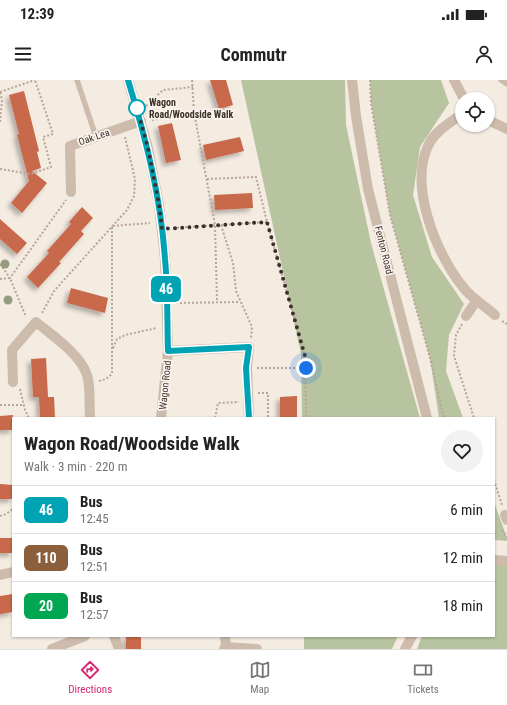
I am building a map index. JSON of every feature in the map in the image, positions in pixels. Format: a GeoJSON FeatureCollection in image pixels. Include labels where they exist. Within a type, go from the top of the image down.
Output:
{"type":"FeatureCollection","features":[{"type":"Feature","properties":{"kind":"street","name":"Wagon Road"},"geometry":{"type":"LineString","coordinates":[[128,80],[148,148],[159,204],[165,259],[168,351],[161,417]]}},
{"type":"Feature","properties":{"kind":"street","name":"Fenton Road"},"geometry":{"type":"LineString","coordinates":[[352,80],[356,116],[368,189],[427,417]]}},
{"type":"Feature","properties":{"kind":"street"},"geometry":{"type":"LineString","coordinates":[[454,80],[460,92]]}},
{"type":"Feature","properties":{"kind":"street","name":"Oak Lea"},"geometry":{"type":"LineString","coordinates":[[72,192],[70,146],[123,127],[139,117]]}},
{"type":"Feature","properties":{"kind":"street"},"geometry":{"type":"LineString","coordinates":[[455,119],[444,127],[430,142],[424,158],[422,183],[425,210],[433,235],[448,267],[464,288],[495,315]]}},
{"type":"Feature","properties":{"kind":"street"},"geometry":{"type":"LineString","coordinates":[[495,124],[507,130]]}},
{"type":"Feature","properties":{"kind":"street"},"geometry":{"type":"LineString","coordinates":[[466,316],[477,300]]}},
{"type":"Feature","properties":{"kind":"street"},"geometry":{"type":"LineString","coordinates":[[13,382],[12,350],[33,325],[66,347],[80,362],[87,375],[90,417]]}},
{"type":"Feature","properties":{"kind":"street","name":"Wagon Road"},"geometry":{"type":"LineString","coordinates":[[168,351],[249,347]]}},
{"type":"Feature","properties":{"kind":"street"},"geometry":{"type":"LineString","coordinates":[[249,347],[246,368],[249,417]]}},
{"type":"Feature","properties":{"kind":"street"},"geometry":{"type":"LineString","coordinates":[[495,560],[507,561]]}},
{"type":"Feature","properties":{"kind":"street"},"geometry":{"type":"LineString","coordinates":[[0,575],[12,572]]}},
{"type":"Feature","properties":{"kind":"street"},"geometry":{"type":"LineString","coordinates":[[52,649],[82,637]]}},
{"type":"Feature","properties":{"kind":"street"},"geometry":{"type":"LineString","coordinates":[[114,637],[119,649]]}},
{"type":"Feature","properties":{"kind":"street"},"geometry":{"type":"LineString","coordinates":[[225,637],[225,648],[257,649]]}},
{"type":"Feature","properties":{"kind":"street"},"geometry":{"type":"LineString","coordinates":[[405,649],[411,637]]}},
{"type":"Feature","properties":{"kind":"lane"},"geometry":{"type":"LineString","coordinates":[[77,80],[96,137]]}},
{"type":"Feature","properties":{"kind":"lane"},"geometry":{"type":"LineString","coordinates":[[501,80],[507,84]]}},
{"type":"Feature","properties":{"kind":"path"},"geometry":{"type":"LineString","coordinates":[[0,122],[2,100],[0,91],[35,80],[54,134],[43,137],[51,166],[31,174],[0,169]]}},
{"type":"Feature","properties":{"kind":"path"},"geometry":{"type":"LineString","coordinates":[[192,80],[194,112],[215,225],[217,302]]}},
{"type":"Feature","properties":{"kind":"path"},"geometry":{"type":"LineString","coordinates":[[370,80],[371,103],[390,215],[428,350],[444,417]]}},
{"type":"Feature","properties":{"kind":"path"},"geometry":{"type":"LineString","coordinates":[[139,117],[164,90],[193,87]]}},
{"type":"Feature","properties":{"kind":"path"},"geometry":{"type":"LineString","coordinates":[[139,117],[194,112]]}},
{"type":"Feature","properties":{"kind":"path"},"geometry":{"type":"LineString","coordinates":[[33,325],[54,290],[127,210],[134,196],[135,179],[123,127]]}},
{"type":"Feature","properties":{"kind":"path"},"geometry":{"type":"LineString","coordinates":[[207,179],[256,177],[267,222],[305,356],[306,417]]}},
{"type":"Feature","properties":{"kind":"path"},"geometry":{"type":"LineString","coordinates":[[0,279],[10,278],[72,192]]}},
{"type":"Feature","properties":{"kind":"path"},"geometry":{"type":"LineString","coordinates":[[112,226],[215,225],[267,222]]}},
{"type":"Feature","properties":{"kind":"path"},"geometry":{"type":"LineString","coordinates":[[222,224],[233,263],[236,291],[252,327],[249,347]]}},
{"type":"Feature","properties":{"kind":"path"},"geometry":{"type":"LineString","coordinates":[[88,385],[106,379],[112,374],[112,226]]}},
{"type":"Feature","properties":{"kind":"path"},"geometry":{"type":"LineString","coordinates":[[0,264],[10,278],[33,325]]}},
{"type":"Feature","properties":{"kind":"path"},"geometry":{"type":"LineString","coordinates":[[167,303],[240,302]]}},
{"type":"Feature","properties":{"kind":"path"},"geometry":{"type":"LineString","coordinates":[[466,316],[456,335],[454,356],[474,417]]}},
{"type":"Feature","properties":{"kind":"path"},"geometry":{"type":"LineString","coordinates":[[112,348],[117,339],[125,335],[168,325]]}},
{"type":"Feature","properties":{"kind":"path"},"geometry":{"type":"LineString","coordinates":[[246,368],[306,368]]}},
{"type":"Feature","properties":{"kind":"path"},"geometry":{"type":"LineString","coordinates":[[13,382],[21,390],[25,410],[28,417]]}},
{"type":"Feature","properties":{"kind":"path"},"geometry":{"type":"LineString","coordinates":[[268,393],[268,417]]}},
{"type":"Feature","properties":{"kind":"path"},"geometry":{"type":"LineString","coordinates":[[215,417],[218,403],[248,401]]}},
{"type":"Feature","properties":{"kind":"path"},"geometry":{"type":"LineString","coordinates":[[0,405],[24,405]]}},
{"type":"Feature","properties":{"kind":"path"},"geometry":{"type":"LineString","coordinates":[[495,483],[506,518]]}},
{"type":"Feature","properties":{"kind":"path"},"geometry":{"type":"LineString","coordinates":[[0,516],[12,510]]}},
{"type":"Feature","properties":{"kind":"path"},"geometry":{"type":"LineString","coordinates":[[498,526],[503,530],[507,538]]}},
{"type":"Feature","properties":{"kind":"green space"},"geometry":{"type":"Polygon","coordinates":[[[241,80],[345,80],[346,125],[371,243],[420,417],[302,417],[301,354],[241,80]]]}},
{"type":"Feature","properties":{"kind":"green space"},"geometry":{"type":"Polygon","coordinates":[[[370,80],[441,80],[449,103],[420,147],[413,195],[432,257],[464,304],[449,335],[446,371],[463,417],[439,417],[430,358],[390,215],[371,103],[370,80]]]}},
{"type":"Feature","properties":{"kind":"green space"},"geometry":{"type":"Polygon","coordinates":[[[495,505],[507,538],[507,541],[495,540],[495,505]]]}},
{"type":"Feature","properties":{"kind":"green space"},"geometry":{"type":"Polygon","coordinates":[[[495,564],[507,565],[507,649],[417,649],[422,637],[495,637],[495,564]]]}},
{"type":"Feature","properties":{"kind":"green space"},"geometry":{"type":"Polygon","coordinates":[[[304,637],[398,637],[392,649],[304,649],[304,637]]]}},
{"type":"Feature","properties":{"kind":"building"},"geometry":{"type":"Polygon","coordinates":[[[210,80],[226,80],[233,105],[219,109],[210,80]]]}},
{"type":"Feature","properties":{"kind":"building"},"geometry":{"type":"Polygon","coordinates":[[[24,91],[39,151],[37,152],[41,168],[32,171],[47,183],[22,213],[11,203],[29,181],[17,135],[19,134],[9,95],[24,91]]]}},
{"type":"Feature","properties":{"kind":"building"},"geometry":{"type":"Polygon","coordinates":[[[172,123],[181,160],[166,163],[158,126],[172,123]]]}},
{"type":"Feature","properties":{"kind":"building"},"geometry":{"type":"Polygon","coordinates":[[[240,137],[244,151],[206,160],[203,145],[240,137]]]}},
{"type":"Feature","properties":{"kind":"building"},"geometry":{"type":"Polygon","coordinates":[[[252,193],[253,208],[215,210],[214,195],[252,193]]]}},
{"type":"Feature","properties":{"kind":"building"},"geometry":{"type":"Polygon","coordinates":[[[82,207],[93,218],[81,231],[84,234],[59,262],[61,263],[38,288],[27,277],[49,253],[47,251],[71,224],[69,222],[82,207]]]}},
{"type":"Feature","properties":{"kind":"building"},"geometry":{"type":"Polygon","coordinates":[[[0,219],[27,243],[17,254],[0,239],[0,219]]]}},
{"type":"Feature","properties":{"kind":"building"},"geometry":{"type":"Polygon","coordinates":[[[71,288],[108,298],[105,313],[67,303],[71,288]]]}},
{"type":"Feature","properties":{"kind":"building"},"geometry":{"type":"Polygon","coordinates":[[[46,358],[48,397],[54,397],[55,417],[40,417],[39,397],[33,397],[31,359],[46,358]]]}},
{"type":"Feature","properties":{"kind":"building"},"geometry":{"type":"Polygon","coordinates":[[[297,396],[297,417],[280,417],[280,397],[297,396]]]}},
{"type":"Feature","properties":{"kind":"building"},"geometry":{"type":"Polygon","coordinates":[[[13,415],[12,430],[0,430],[0,416],[13,415]]]}},
{"type":"Feature","properties":{"kind":"building"},"geometry":{"type":"Polygon","coordinates":[[[0,484],[12,485],[12,499],[0,499],[0,484]]]}},
{"type":"Feature","properties":{"kind":"building"},"geometry":{"type":"Polygon","coordinates":[[[0,538],[12,538],[12,553],[0,553],[0,538]]]}},
{"type":"Feature","properties":{"kind":"building"},"geometry":{"type":"Polygon","coordinates":[[[12,594],[12,612],[0,614],[0,596],[12,594]]]}},
{"type":"Feature","properties":{"kind":"building"},"geometry":{"type":"Polygon","coordinates":[[[126,637],[141,637],[141,649],[126,649],[126,637]]]}},
{"type":"Feature","properties":{"kind":"bus line","name":"46"},"geometry":{"type":"LineString","coordinates":[[128,80],[148,148],[159,204],[165,259],[168,351],[249,347],[246,368],[249,417]]}},
{"type":"Feature","properties":{"kind":"place","name":"Wagon Road/Woodside Walk"},"geometry":{"type":"Point","coordinates":[137,108]}},
{"type":"Feature","properties":{"kind":"route"},"geometry":{"type":"LineString","coordinates":[[137,108],[148,148],[159,204],[162,229],[267,222],[305,356],[306,368]]}}]}
